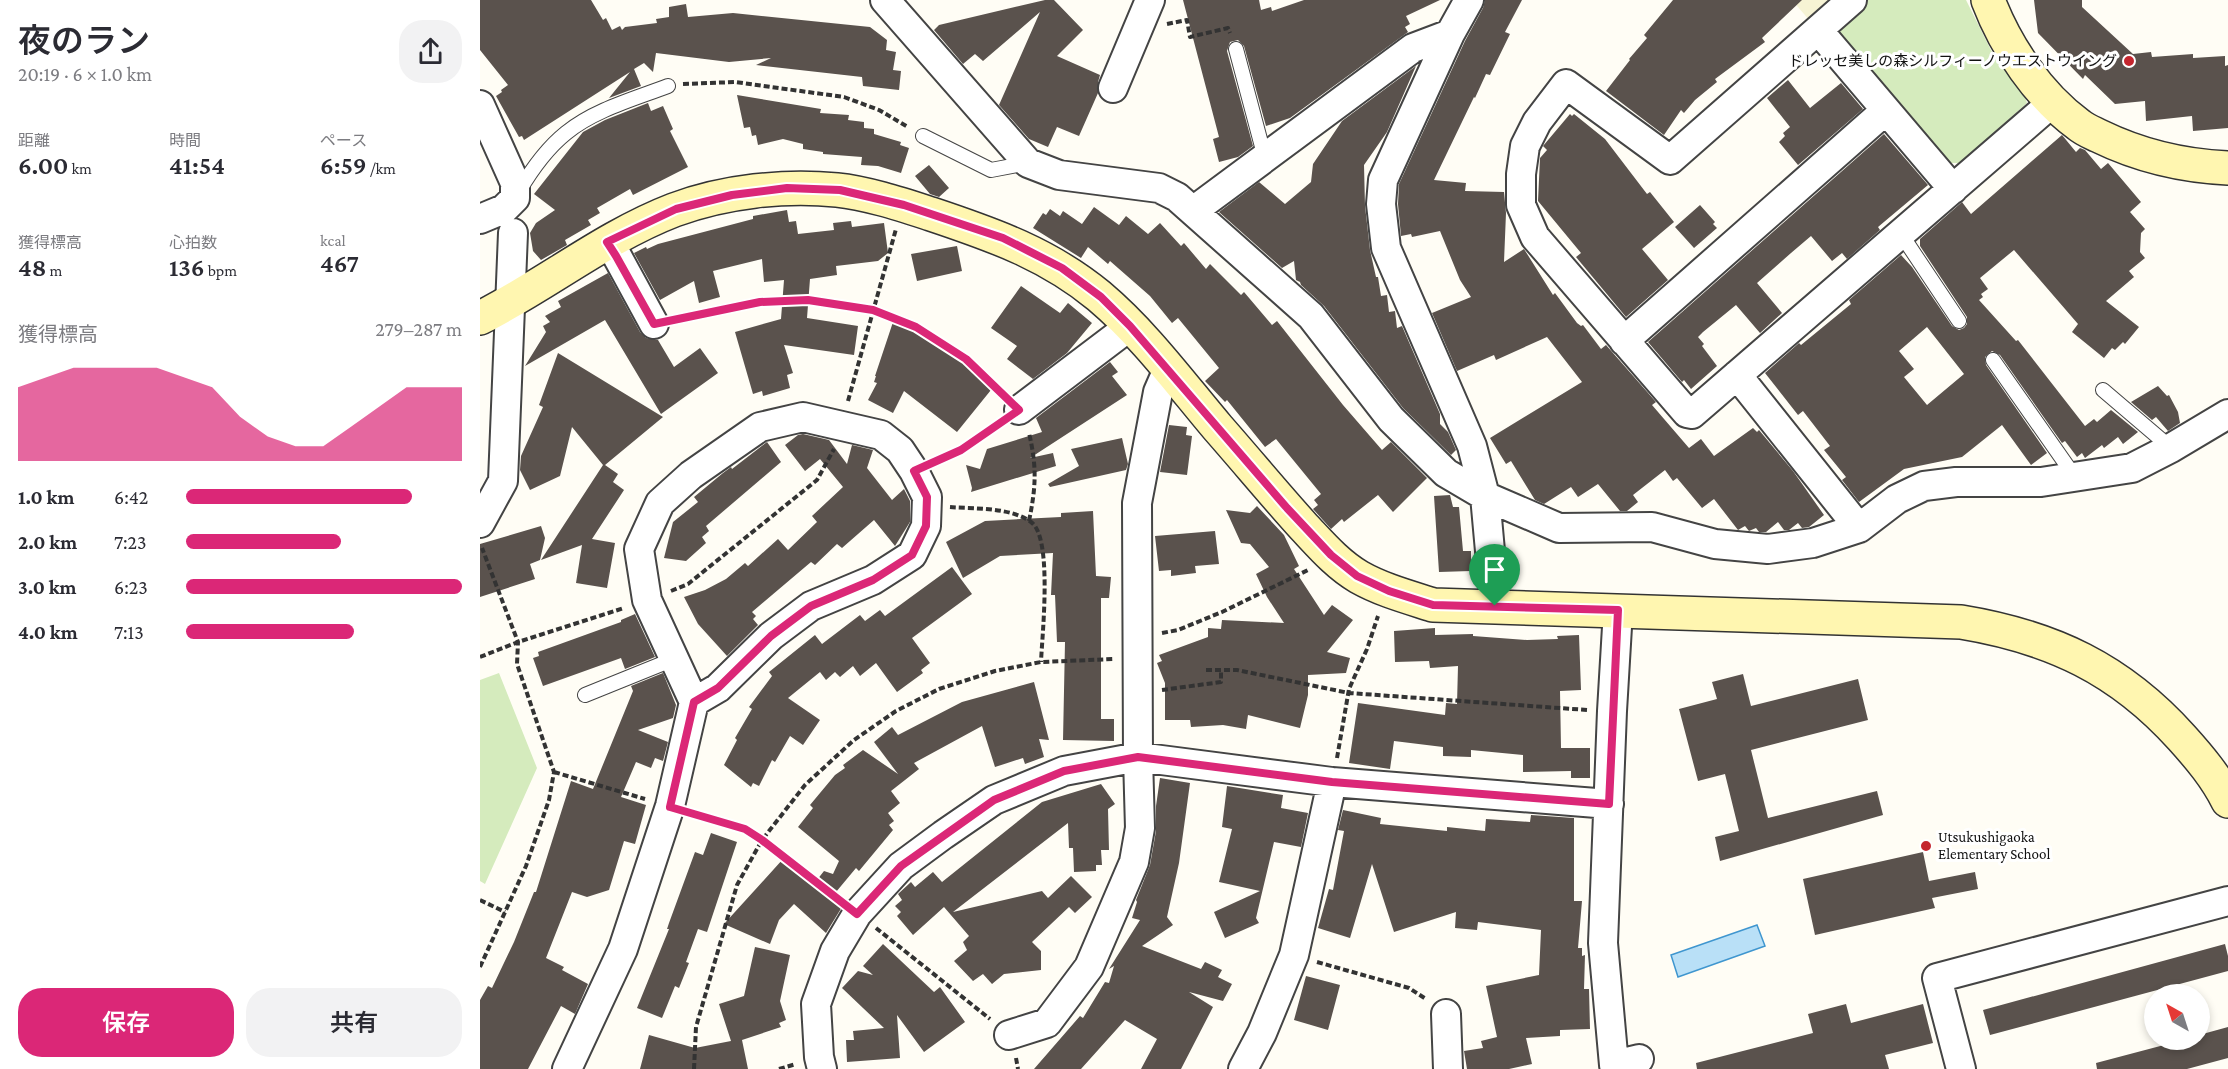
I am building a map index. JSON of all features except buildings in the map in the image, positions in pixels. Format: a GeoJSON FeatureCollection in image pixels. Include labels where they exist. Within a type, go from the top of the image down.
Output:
{"type":"FeatureCollection","features":[{"type":"Feature","properties":{"kind":"street"},"geometry":{"type":"LineString","coordinates":[[885,0],[1028,164],[1059,175],[1158,188],[1177,197],[1311,316],[1391,419],[1446,473],[1485,496],[1559,528],[1652,527],[1715,544],[1768,549],[1813,543],[1860,528],[1897,499],[1924,486],[1956,482],[2041,482],[2132,468],[2228,414]]}},
{"type":"Feature","properties":{"kind":"street"},"geometry":{"type":"LineString","coordinates":[[1113,88],[1150,0]]}},
{"type":"Feature","properties":{"kind":"street"},"geometry":{"type":"LineString","coordinates":[[1468,0],[1383,180],[1381,204],[1386,248],[1472,446],[1485,496],[1495,606]]}},
{"type":"Feature","properties":{"kind":"street"},"geometry":{"type":"LineString","coordinates":[[1852,0],[1670,160],[1566,84],[1537,122],[1525,146],[1521,174],[1521,205],[1535,237],[1687,413],[1692,414],[2053,102]]}},
{"type":"Feature","properties":{"kind":"street"},"geometry":{"type":"LineString","coordinates":[[1988,0],[1997,25],[2016,58],[2053,102],[2080,126],[2122,147],[2177,163],[2228,168]]}},
{"type":"Feature","properties":{"kind":"street"},"geometry":{"type":"LineString","coordinates":[[1818,30],[1953,189]]}},
{"type":"Feature","properties":{"kind":"street"},"geometry":{"type":"LineString","coordinates":[[1194,211],[1413,48],[1450,34]]}},
{"type":"Feature","properties":{"kind":"street"},"geometry":{"type":"LineString","coordinates":[[480,105],[514,183],[514,198],[504,209],[480,219]]}},
{"type":"Feature","properties":{"kind":"street"},"geometry":{"type":"LineString","coordinates":[[1624,341],[1885,111]]}},
{"type":"Feature","properties":{"kind":"street"},"geometry":{"type":"LineString","coordinates":[[480,318],[512,302],[607,242],[676,209],[732,195],[787,188],[840,190],[904,205],[1003,238],[1062,268],[1101,297],[1130,326],[1287,508],[1331,555],[1357,576],[1389,591],[1433,605],[1961,622],[2001,628],[2050,644],[2091,663],[2114,677],[2160,713],[2223,779]]}},
{"type":"Feature","properties":{"kind":"street"},"geometry":{"type":"LineString","coordinates":[[480,523],[503,481],[513,233]]}},
{"type":"Feature","properties":{"kind":"street"},"geometry":{"type":"LineString","coordinates":[[607,242],[654,324]]}},
{"type":"Feature","properties":{"kind":"street"},"geometry":{"type":"LineString","coordinates":[[1019,410],[1130,326]]}},
{"type":"Feature","properties":{"kind":"street"},"geometry":{"type":"LineString","coordinates":[[1009,1035],[1047,1023],[1089,967],[1134,862],[1140,828],[1137,503],[1158,392],[1168,369]]}},
{"type":"Feature","properties":{"kind":"street"},"geometry":{"type":"LineString","coordinates":[[1737,375],[1860,528]]}},
{"type":"Feature","properties":{"kind":"street"},"geometry":{"type":"LineString","coordinates":[[567,1069],[623,949],[670,807],[694,702],[647,600],[639,549],[660,503],[691,475],[759,427],[803,417],[881,435],[900,450],[927,497],[926,526],[912,555],[873,580],[811,606],[771,636],[718,688],[694,702]]}},
{"type":"Feature","properties":{"kind":"street"},"geometry":{"type":"LineString","coordinates":[[1618,610],[1603,943],[1614,1065],[1639,1059]]}},
{"type":"Feature","properties":{"kind":"street"},"geometry":{"type":"LineString","coordinates":[[822,1069],[819,1057],[816,1004],[835,951],[857,914],[901,866],[994,800],[1064,771],[1138,757],[1332,782],[1609,804]]}},
{"type":"Feature","properties":{"kind":"street"},"geometry":{"type":"LineString","coordinates":[[1243,1069],[1262,1034],[1294,955],[1332,782]]}},
{"type":"Feature","properties":{"kind":"street"},"geometry":{"type":"LineString","coordinates":[[1961,1069],[1937,978],[2228,900]]}},
{"type":"Feature","properties":{"kind":"street"},"geometry":{"type":"LineString","coordinates":[[1446,1014],[1448,1069]]}},
{"type":"Feature","properties":{"kind":"lane"},"geometry":{"type":"LineString","coordinates":[[1236,49],[1265,158]]}},
{"type":"Feature","properties":{"kind":"lane"},"geometry":{"type":"LineString","coordinates":[[514,198],[537,163],[567,132],[602,112],[668,86]]}},
{"type":"Feature","properties":{"kind":"lane"},"geometry":{"type":"LineString","coordinates":[[923,136],[991,170],[1028,164]]}},
{"type":"Feature","properties":{"kind":"lane"},"geometry":{"type":"LineString","coordinates":[[1901,234],[1959,321]]}},
{"type":"Feature","properties":{"kind":"lane"},"geometry":{"type":"LineString","coordinates":[[1993,360],[2074,477]]}},
{"type":"Feature","properties":{"kind":"lane"},"geometry":{"type":"LineString","coordinates":[[2103,390],[2171,448]]}},
{"type":"Feature","properties":{"kind":"lane"},"geometry":{"type":"LineString","coordinates":[[585,695],[674,659]]}},
{"type":"Feature","properties":{"kind":"path"},"geometry":{"type":"LineString","coordinates":[[1137,30],[1187,20],[1190,38],[1228,28],[1236,49]]}},
{"type":"Feature","properties":{"kind":"path"},"geometry":{"type":"LineString","coordinates":[[668,86],[735,82],[844,98],[879,110],[923,136]]}},
{"type":"Feature","properties":{"kind":"path"},"geometry":{"type":"LineString","coordinates":[[654,324],[760,302],[808,300],[873,310],[916,327],[966,359],[1019,410],[1028,428],[1034,456],[1035,491],[1029,521]]}},
{"type":"Feature","properties":{"kind":"path"},"geometry":{"type":"LineString","coordinates":[[914,471],[961,450],[1019,410]]}},
{"type":"Feature","properties":{"kind":"path"},"geometry":{"type":"LineString","coordinates":[[926,504],[1010,513],[1033,523],[1043,543],[1041,662]]}},
{"type":"Feature","properties":{"kind":"path"},"geometry":{"type":"LineString","coordinates":[[480,542],[518,642],[517,664],[554,772],[549,800],[526,866],[480,967]]}},
{"type":"Feature","properties":{"kind":"path"},"geometry":{"type":"LineString","coordinates":[[694,1069],[696,1027],[737,885],[762,840],[805,785],[854,740],[896,711],[939,689],[995,671],[1137,648],[1222,612],[1289,580],[1331,555]]}},
{"type":"Feature","properties":{"kind":"path"},"geometry":{"type":"LineString","coordinates":[[1341,742],[1349,693],[1389,591]]}},
{"type":"Feature","properties":{"kind":"path"},"geometry":{"type":"LineString","coordinates":[[480,657],[518,642],[647,600]]}},
{"type":"Feature","properties":{"kind":"path"},"geometry":{"type":"LineString","coordinates":[[1206,670],[1237,670],[1349,693],[1597,711]]}},
{"type":"Feature","properties":{"kind":"path"},"geometry":{"type":"LineString","coordinates":[[1137,693],[1221,681],[1221,670]]}},
{"type":"Feature","properties":{"kind":"path"},"geometry":{"type":"LineString","coordinates":[[554,772],[745,829],[857,914],[1009,1035]]}},
{"type":"Feature","properties":{"kind":"path"},"geometry":{"type":"LineString","coordinates":[[480,900],[505,912]]}},
{"type":"Feature","properties":{"kind":"path"},"geometry":{"type":"LineString","coordinates":[[1294,955],[1409,988]]}},
{"type":"Feature","properties":{"kind":"shaded area"},"geometry":{"type":"Polygon","coordinates":[[[1792,0],[1834,0],[1810,21],[1792,0]]]}},
{"type":"Feature","properties":{"kind":"green space"},"geometry":{"type":"Polygon","coordinates":[[[1866,0],[1966,0],[1994,56],[2024,94],[2027,103],[1960,163],[1950,163],[1838,39],[1837,26],[1866,0]]]}},
{"type":"Feature","properties":{"kind":"green space"},"geometry":{"type":"Polygon","coordinates":[[[499,673],[537,768],[485,884],[480,881],[480,680],[499,673]]]}},
{"type":"Feature","properties":{"kind":"water"},"geometry":{"type":"Polygon","coordinates":[[[1757,925],[1765,946],[1678,977],[1671,955],[1757,925]]]}},
{"type":"Feature","properties":{"kind":"place","name":"ドレッセ美しの森シルフィーノウエストウイング"},"geometry":{"type":"Point","coordinates":[2129,61]}},
{"type":"Feature","properties":{"kind":"place","name":"Utsukushigaoka Elementary School"},"geometry":{"type":"Point","coordinates":[1926,846]}},
{"type":"Feature","properties":{"kind":"route"},"geometry":{"type":"LineString","coordinates":[[787,188],[840,190],[904,205],[1003,238],[1062,268],[1101,297],[1168,369],[1287,508],[1331,555],[1357,576],[1389,591],[1433,605],[1495,606],[1618,610],[1609,804],[1332,782],[1138,757],[1064,771],[994,800],[901,866],[857,914],[745,829],[670,807],[694,702],[718,688],[771,636],[811,606],[873,580],[912,555],[926,526],[927,497],[914,471],[961,450],[1019,410],[966,359],[916,327],[873,310],[808,300],[760,302],[654,324],[607,242],[676,209],[732,195],[787,188]]}}]}
